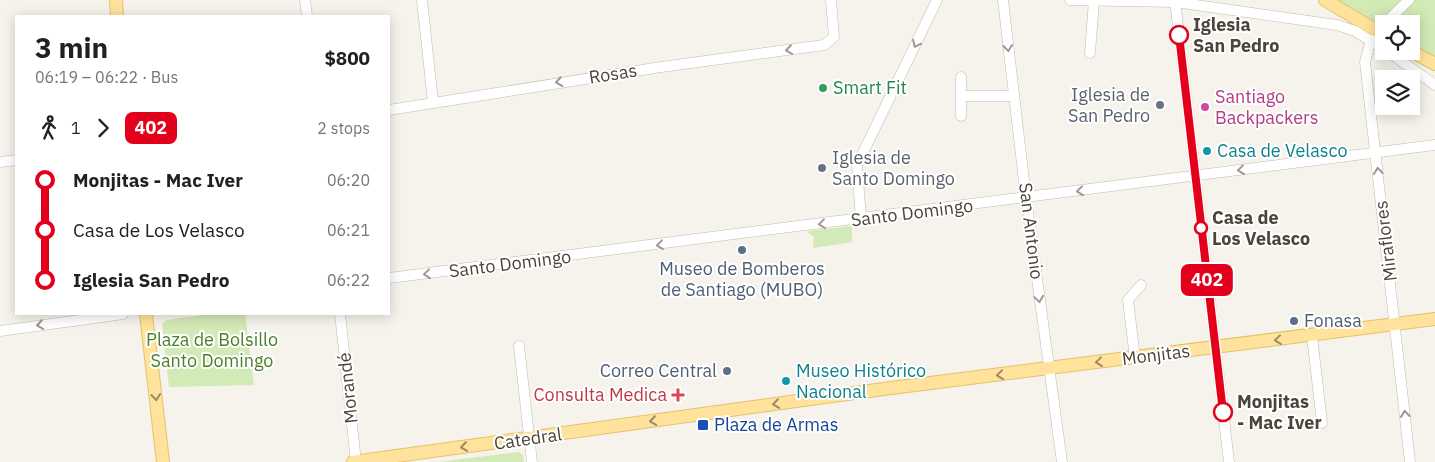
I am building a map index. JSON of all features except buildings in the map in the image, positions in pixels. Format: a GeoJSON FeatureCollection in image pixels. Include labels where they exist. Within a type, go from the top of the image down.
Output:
{"type":"FeatureCollection","features":[{"type":"Feature","properties":{"kind":"main road"},"geometry":{"type":"LineString","coordinates":[[116,0],[117,15]]}},
{"type":"Feature","properties":{"kind":"main road"},"geometry":{"type":"LineString","coordinates":[[1325,0],[1375,28]]}},
{"type":"Feature","properties":{"kind":"main road"},"geometry":{"type":"LineString","coordinates":[[1420,56],[1435,64]]}},
{"type":"Feature","properties":{"kind":"main road"},"geometry":{"type":"LineString","coordinates":[[146,315],[163,462]]}},
{"type":"Feature","properties":{"kind":"main road","name":"Monjitas"},"geometry":{"type":"LineString","coordinates":[[702,415],[876,390],[1435,319]]}},
{"type":"Feature","properties":{"kind":"main road","name":"Catedral"},"geometry":{"type":"LineString","coordinates":[[355,462],[702,415]]}},
{"type":"Feature","properties":{"kind":"street"},"geometry":{"type":"LineString","coordinates":[[305,0],[306,15]]}},
{"type":"Feature","properties":{"kind":"street"},"geometry":{"type":"LineString","coordinates":[[422,0],[433,102]]}},
{"type":"Feature","properties":{"kind":"street"},"geometry":{"type":"LineString","coordinates":[[861,219],[856,170],[862,153],[937,0]]}},
{"type":"Feature","properties":{"kind":"street","name":"San Antonio"},"geometry":{"type":"LineString","coordinates":[[1002,0],[1026,198],[1062,462]]}},
{"type":"Feature","properties":{"kind":"street"},"geometry":{"type":"LineString","coordinates":[[1070,0],[1175,1],[1337,25],[1355,31],[1375,31]]}},
{"type":"Feature","properties":{"kind":"street"},"geometry":{"type":"LineString","coordinates":[[1090,53],[1094,0]]}},
{"type":"Feature","properties":{"kind":"street"},"geometry":{"type":"LineString","coordinates":[[1395,15],[1409,0]]}},
{"type":"Feature","properties":{"kind":"street"},"geometry":{"type":"LineString","coordinates":[[1175,1],[1229,462]]}},
{"type":"Feature","properties":{"kind":"street","name":"Rosas"},"geometry":{"type":"LineString","coordinates":[[390,110],[661,67],[820,46],[828,44],[834,37],[835,2]]}},
{"type":"Feature","properties":{"kind":"street","name":"Miraflores"},"geometry":{"type":"LineString","coordinates":[[1375,38],[1367,50],[1365,62],[1410,462]]}},
{"type":"Feature","properties":{"kind":"street"},"geometry":{"type":"LineString","coordinates":[[1400,60],[1435,85]]}},
{"type":"Feature","properties":{"kind":"street"},"geometry":{"type":"LineString","coordinates":[[961,77],[961,116]]}},
{"type":"Feature","properties":{"kind":"street"},"geometry":{"type":"LineString","coordinates":[[961,96],[1014,96]]}},
{"type":"Feature","properties":{"kind":"street","name":"Santo Domingo"},"geometry":{"type":"LineString","coordinates":[[390,278],[1435,145]]}},
{"type":"Feature","properties":{"kind":"street"},"geometry":{"type":"LineString","coordinates":[[0,162],[15,160]]}},
{"type":"Feature","properties":{"kind":"street"},"geometry":{"type":"LineString","coordinates":[[1135,358],[1128,300],[1141,285]]}},
{"type":"Feature","properties":{"kind":"street"},"geometry":{"type":"LineString","coordinates":[[0,330],[115,315]]}},
{"type":"Feature","properties":{"kind":"street","name":"Morandé"},"geometry":{"type":"LineString","coordinates":[[340,315],[355,462]]}},
{"type":"Feature","properties":{"kind":"street"},"geometry":{"type":"LineString","coordinates":[[1312,336],[1322,423]]}},
{"type":"Feature","properties":{"kind":"street"},"geometry":{"type":"LineString","coordinates":[[519,346],[532,462]]}},
{"type":"Feature","properties":{"kind":"green space"},"geometry":{"type":"Polygon","coordinates":[[[1335,0],[1435,0],[1435,58],[1420,50],[1420,15],[1375,15],[1375,25],[1335,0]]]}},
{"type":"Feature","properties":{"kind":"green space"},"geometry":{"type":"Polygon","coordinates":[[[852,226],[852,242],[813,248],[814,237],[808,231],[852,226]]]}},
{"type":"Feature","properties":{"kind":"green space","name":"Plaza de Bolsillo Santo Domingo"},"geometry":{"type":"Polygon","coordinates":[[[203,315],[245,315],[254,385],[169,387],[162,324],[167,320],[203,315]]]}},
{"type":"Feature","properties":{"kind":"green space"},"geometry":{"type":"Polygon","coordinates":[[[518,452],[523,455],[524,462],[438,462],[518,452]]]}},
{"type":"Feature","properties":{"kind":"bus line","name":"402"},"geometry":{"type":"LineString","coordinates":[[1179,35],[1223,412]]}},
{"type":"Feature","properties":{"kind":"place","name":"Iglesia San Pedro"},"geometry":{"type":"Point","coordinates":[1179,35]}},
{"type":"Feature","properties":{"kind":"place","name":"Smart Fit"},"geometry":{"type":"Point","coordinates":[823,88]}},
{"type":"Feature","properties":{"kind":"place","name":"Iglesia de San Pedro"},"geometry":{"type":"Point","coordinates":[1160,105]}},
{"type":"Feature","properties":{"kind":"place","name":"Santiago Backpackers"},"geometry":{"type":"Point","coordinates":[1205,107]}},
{"type":"Feature","properties":{"kind":"place","name":"Casa de Velasco"},"geometry":{"type":"Point","coordinates":[1207,151]}},
{"type":"Feature","properties":{"kind":"place","name":"Iglesia de Santo Domingo"},"geometry":{"type":"Point","coordinates":[822,168]}},
{"type":"Feature","properties":{"kind":"place","name":"Casa de Los Velasco"},"geometry":{"type":"Point","coordinates":[1201,228]}},
{"type":"Feature","properties":{"kind":"place","name":"Museo de Bomberos de Santiago (MUBO)"},"geometry":{"type":"Point","coordinates":[742,250]}},
{"type":"Feature","properties":{"kind":"place","name":"Fonasa"},"geometry":{"type":"Point","coordinates":[1294,321]}},
{"type":"Feature","properties":{"kind":"place","name":"Correo Central"},"geometry":{"type":"Point","coordinates":[727,371]}},
{"type":"Feature","properties":{"kind":"place","name":"Museo Histórico Nacional"},"geometry":{"type":"Point","coordinates":[786,381]}},
{"type":"Feature","properties":{"kind":"place","name":"Consulta Medica"},"geometry":{"type":"Point","coordinates":[678,395]}},
{"type":"Feature","properties":{"kind":"place","name":"Monjitas - Mac Iver"},"geometry":{"type":"Point","coordinates":[1223,412]}},
{"type":"Feature","properties":{"kind":"place","name":"Plaza de Armas"},"geometry":{"type":"Point","coordinates":[703,425]}}]}
